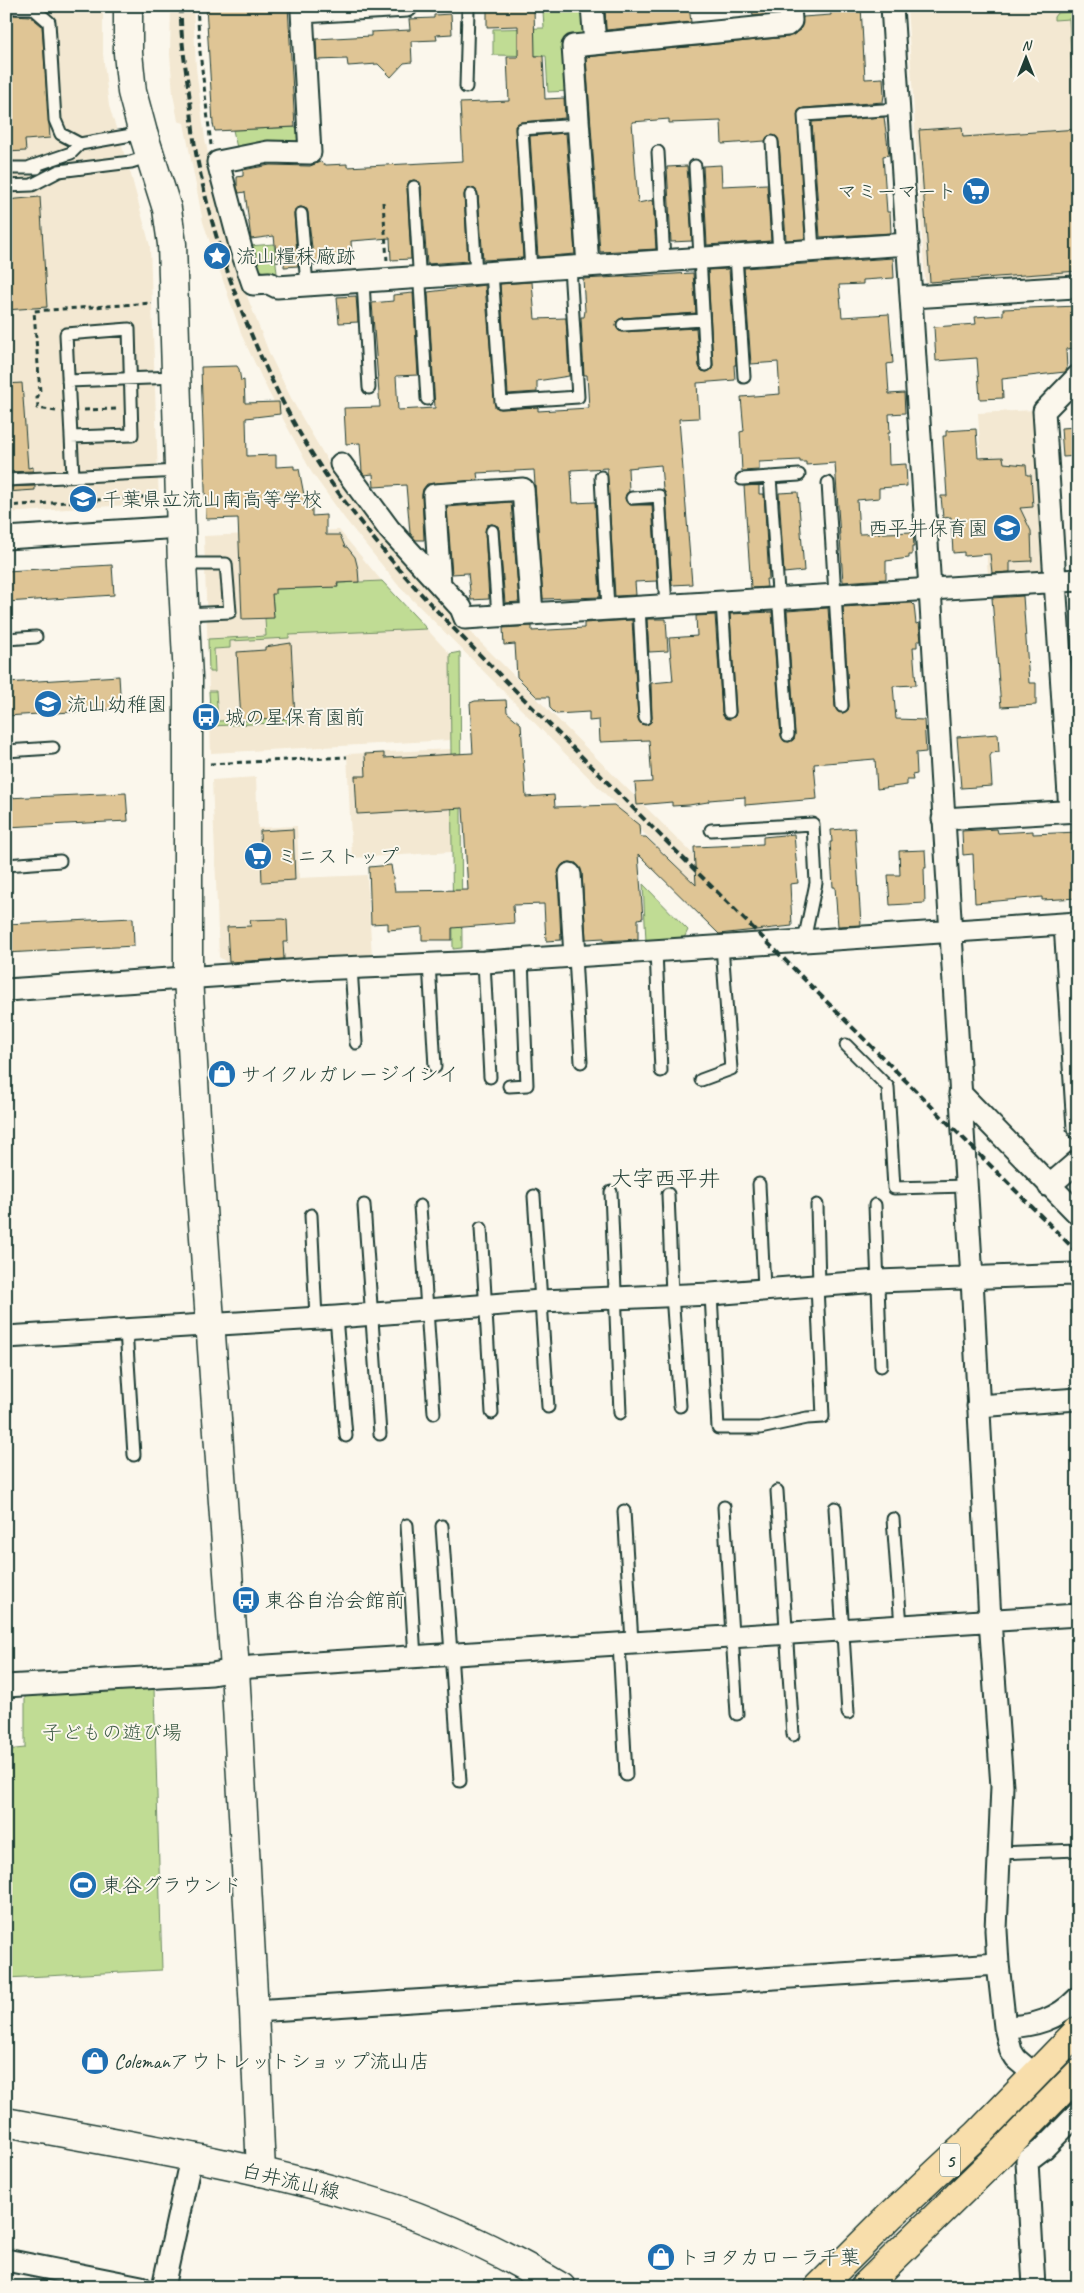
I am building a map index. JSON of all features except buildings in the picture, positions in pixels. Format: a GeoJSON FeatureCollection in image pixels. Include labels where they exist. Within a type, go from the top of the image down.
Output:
{"type":"FeatureCollection","features":[{"type":"Feature","properties":{"kind":"main road","name":"5"},"geometry":{"type":"LineString","coordinates":[[819,2287],[889,2217],[978,2134],[1078,2031]]}},
{"type":"Feature","properties":{"kind":"main road","name":"5"},"geometry":{"type":"LineString","coordinates":[[864,2287],[995,2159],[1078,2074]]}},
{"type":"Feature","properties":{"kind":"street"},"geometry":{"type":"LineString","coordinates":[[128,6],[128,53],[131,82],[147,144],[167,209],[172,244],[189,731],[188,977],[210,1324],[235,1670],[254,2011],[260,2172]]}},
{"type":"Feature","properties":{"kind":"street"},"geometry":{"type":"LineString","coordinates":[[407,6],[302,12],[310,153],[268,152],[218,162],[241,249],[253,284],[269,282],[277,287],[908,244]]}},
{"type":"Feature","properties":{"kind":"street"},"geometry":{"type":"LineString","coordinates":[[592,6],[595,44]]}},
{"type":"Feature","properties":{"kind":"street"},"geometry":{"type":"LineString","coordinates":[[579,266],[578,124],[573,46],[787,25],[791,21],[790,6]]}},
{"type":"Feature","properties":{"kind":"street"},"geometry":{"type":"LineString","coordinates":[[892,6],[912,297],[972,1279],[990,1620],[1002,1786],[996,1930],[998,1964],[1005,2028],[1011,2051],[1016,2059],[1035,2075]]}},
{"type":"Feature","properties":{"kind":"street"},"geometry":{"type":"LineString","coordinates":[[912,297],[1075,287],[1078,290]]}},
{"type":"Feature","properties":{"kind":"street"},"geometry":{"type":"LineString","coordinates":[[943,819],[1074,811],[1055,582],[1044,411],[1078,376]]}},
{"type":"Feature","properties":{"kind":"street"},"geometry":{"type":"LineString","coordinates":[[341,464],[389,529],[461,608],[465,618],[1078,580]]}},
{"type":"Feature","properties":{"kind":"street"},"geometry":{"type":"LineString","coordinates":[[440,586],[434,495],[523,489],[532,614]]}},
{"type":"Feature","properties":{"kind":"street"},"geometry":{"type":"LineString","coordinates":[[6,538],[181,527]]}},
{"type":"Feature","properties":{"kind":"street"},"geometry":{"type":"LineString","coordinates":[[570,874],[576,956]]}},
{"type":"Feature","properties":{"kind":"street"},"geometry":{"type":"LineString","coordinates":[[6,990],[351,967],[484,962],[1071,923],[1078,1128]]}},
{"type":"Feature","properties":{"kind":"street"},"geometry":{"type":"LineString","coordinates":[[960,1093],[1078,1214]]}},
{"type":"Feature","properties":{"kind":"street"},"geometry":{"type":"LineString","coordinates":[[1050,1186],[1078,1161]]}},
{"type":"Feature","properties":{"kind":"street"},"geometry":{"type":"LineString","coordinates":[[6,1338],[541,1301],[672,1294],[712,1294],[764,1288],[878,1281],[1073,1274],[1078,1278]]}},
{"type":"Feature","properties":{"kind":"street"},"geometry":{"type":"LineString","coordinates":[[978,1406],[1078,1398]]}},
{"type":"Feature","properties":{"kind":"street"},"geometry":{"type":"LineString","coordinates":[[6,1686],[212,1674],[251,1667],[451,1656],[731,1635],[1078,1615]]}},
{"type":"Feature","properties":{"kind":"street"},"geometry":{"type":"LineString","coordinates":[[254,2011],[998,1964]]}},
{"type":"Feature","properties":{"kind":"street"},"geometry":{"type":"LineString","coordinates":[[1005,2028],[1029,2026],[1055,2018],[1078,1998]]}},
{"type":"Feature","properties":{"kind":"street"},"geometry":{"type":"LineString","coordinates":[[1034,2287],[1027,2161],[1044,2148],[1078,2113]]}},
{"type":"Feature","properties":{"kind":"street","name":"白井流山線"},"geometry":{"type":"LineString","coordinates":[[6,2122],[260,2172],[362,2198],[407,2213],[477,2242],[561,2287]]}},
{"type":"Feature","properties":{"kind":"street"},"geometry":{"type":"LineString","coordinates":[[163,2287],[191,2158]]}},
{"type":"Feature","properties":{"kind":"street"},"geometry":{"type":"LineString","coordinates":[[6,2260],[141,2287]]}},
{"type":"Feature","properties":{"kind":"lane"},"geometry":{"type":"LineString","coordinates":[[466,6],[468,10],[466,87]]}},
{"type":"Feature","properties":{"kind":"lane"},"geometry":{"type":"LineString","coordinates":[[16,8],[34,8],[49,22],[56,120],[62,134],[80,144],[147,144]]}},
{"type":"Feature","properties":{"kind":"lane"},"geometry":{"type":"LineString","coordinates":[[813,250],[804,115],[899,109]]}},
{"type":"Feature","properties":{"kind":"lane"},"geometry":{"type":"LineString","coordinates":[[531,270],[522,128],[578,124]]}},
{"type":"Feature","properties":{"kind":"lane"},"geometry":{"type":"LineString","coordinates":[[772,142],[779,253]]}},
{"type":"Feature","properties":{"kind":"lane"},"geometry":{"type":"LineString","coordinates":[[30,167],[71,153],[80,144]]}},
{"type":"Feature","properties":{"kind":"lane"},"geometry":{"type":"LineString","coordinates":[[6,168],[30,167],[59,171],[131,162],[147,144]]}},
{"type":"Feature","properties":{"kind":"lane"},"geometry":{"type":"LineString","coordinates":[[658,152],[664,260]]}},
{"type":"Feature","properties":{"kind":"lane"},"geometry":{"type":"LineString","coordinates":[[695,166],[706,365]]}},
{"type":"Feature","properties":{"kind":"lane"},"geometry":{"type":"LineString","coordinates":[[6,186],[32,185],[59,171]]}},
{"type":"Feature","properties":{"kind":"lane"},"geometry":{"type":"LineString","coordinates":[[414,187],[427,399]]}},
{"type":"Feature","properties":{"kind":"lane"},"geometry":{"type":"LineString","coordinates":[[471,195],[484,273],[501,402],[578,397],[579,266]]}},
{"type":"Feature","properties":{"kind":"lane"},"geometry":{"type":"LineString","coordinates":[[301,214],[307,285]]}},
{"type":"Feature","properties":{"kind":"lane"},"geometry":{"type":"LineString","coordinates":[[736,256],[744,377]]}},
{"type":"Feature","properties":{"kind":"lane"},"geometry":{"type":"LineString","coordinates":[[362,281],[369,388]]}},
{"type":"Feature","properties":{"kind":"lane"},"geometry":{"type":"LineString","coordinates":[[622,325],[703,320]]}},
{"type":"Feature","properties":{"kind":"lane"},"geometry":{"type":"LineString","coordinates":[[71,437],[132,434],[129,329],[66,334],[71,437],[74,476]]}},
{"type":"Feature","properties":{"kind":"lane"},"geometry":{"type":"LineString","coordinates":[[68,381],[176,377]]}},
{"type":"Feature","properties":{"kind":"lane"},"geometry":{"type":"LineString","coordinates":[[6,480],[179,471]]}},
{"type":"Feature","properties":{"kind":"lane"},"geometry":{"type":"LineString","coordinates":[[742,479],[799,475]]}},
{"type":"Feature","properties":{"kind":"lane"},"geometry":{"type":"LineString","coordinates":[[601,477],[608,609]]}},
{"type":"Feature","properties":{"kind":"lane"},"geometry":{"type":"LineString","coordinates":[[770,477],[788,735]]}},
{"type":"Feature","properties":{"kind":"lane"},"geometry":{"type":"LineString","coordinates":[[828,483],[842,706]]}},
{"type":"Feature","properties":{"kind":"lane"},"geometry":{"type":"LineString","coordinates":[[632,498],[659,496],[666,606]]}},
{"type":"Feature","properties":{"kind":"lane"},"geometry":{"type":"LineString","coordinates":[[492,531],[498,616]]}},
{"type":"Feature","properties":{"kind":"lane"},"geometry":{"type":"LineString","coordinates":[[182,564],[226,564],[230,612],[185,614]]}},
{"type":"Feature","properties":{"kind":"lane"},"geometry":{"type":"LineString","coordinates":[[722,601],[729,712]]}},
{"type":"Feature","properties":{"kind":"lane"},"geometry":{"type":"LineString","coordinates":[[639,607],[645,718]]}},
{"type":"Feature","properties":{"kind":"lane"},"geometry":{"type":"LineString","coordinates":[[6,639],[36,637]]}},
{"type":"Feature","properties":{"kind":"lane"},"geometry":{"type":"LineString","coordinates":[[6,751],[52,748]]}},
{"type":"Feature","properties":{"kind":"lane"},"geometry":{"type":"LineString","coordinates":[[711,830],[813,824],[816,883],[804,940]]}},
{"type":"Feature","properties":{"kind":"lane"},"geometry":{"type":"LineString","coordinates":[[6,865],[60,861]]}},
{"type":"Feature","properties":{"kind":"lane"},"geometry":{"type":"LineString","coordinates":[[701,1080],[731,1069],[722,946]]}},
{"type":"Feature","properties":{"kind":"lane"},"geometry":{"type":"LineString","coordinates":[[656,950],[661,1071]]}},
{"type":"Feature","properties":{"kind":"lane"},"geometry":{"type":"LineString","coordinates":[[576,956],[581,1062]]}},
{"type":"Feature","properties":{"kind":"lane"},"geometry":{"type":"LineString","coordinates":[[509,1086],[527,1084],[522,959]]}},
{"type":"Feature","properties":{"kind":"lane"},"geometry":{"type":"LineString","coordinates":[[484,962],[490,1077]]}},
{"type":"Feature","properties":{"kind":"lane"},"geometry":{"type":"LineString","coordinates":[[429,963],[435,1067]]}},
{"type":"Feature","properties":{"kind":"lane"},"geometry":{"type":"LineString","coordinates":[[351,967],[356,1043]]}},
{"type":"Feature","properties":{"kind":"lane"},"geometry":{"type":"LineString","coordinates":[[846,1045],[888,1086],[894,1188],[966,1186]]}},
{"type":"Feature","properties":{"kind":"lane"},"geometry":{"type":"LineString","coordinates":[[759,1184],[764,1288]]}},
{"type":"Feature","properties":{"kind":"lane"},"geometry":{"type":"LineString","coordinates":[[611,1192],[620,1413]]}},
{"type":"Feature","properties":{"kind":"lane"},"geometry":{"type":"LineString","coordinates":[[668,1194],[672,1294],[680,1406]]}},
{"type":"Feature","properties":{"kind":"lane"},"geometry":{"type":"LineString","coordinates":[[534,1196],[548,1407]]}},
{"type":"Feature","properties":{"kind":"lane"},"geometry":{"type":"LineString","coordinates":[[364,1205],[380,1434]]}},
{"type":"Feature","properties":{"kind":"lane"},"geometry":{"type":"LineString","coordinates":[[712,1294],[718,1428],[760,1428],[807,1418],[823,1417],[817,1205]]}},
{"type":"Feature","properties":{"kind":"lane"},"geometry":{"type":"LineString","coordinates":[[875,1205],[881,1366]]}},
{"type":"Feature","properties":{"kind":"lane"},"geometry":{"type":"LineString","coordinates":[[420,1206],[434,1413]]}},
{"type":"Feature","properties":{"kind":"lane"},"geometry":{"type":"LineString","coordinates":[[311,1215],[346,1436]]}},
{"type":"Feature","properties":{"kind":"lane"},"geometry":{"type":"LineString","coordinates":[[480,1228],[492,1412]]}},
{"type":"Feature","properties":{"kind":"lane"},"geometry":{"type":"LineString","coordinates":[[126,1330],[134,1455]]}},
{"type":"Feature","properties":{"kind":"lane"},"geometry":{"type":"LineString","coordinates":[[777,1491],[793,1734]]}},
{"type":"Feature","properties":{"kind":"lane"},"geometry":{"type":"LineString","coordinates":[[724,1507],[737,1714]]}},
{"type":"Feature","properties":{"kind":"lane"},"geometry":{"type":"LineString","coordinates":[[836,1508],[848,1714]]}},
{"type":"Feature","properties":{"kind":"lane"},"geometry":{"type":"LineString","coordinates":[[624,1511],[626,1775]]}},
{"type":"Feature","properties":{"kind":"lane"},"geometry":{"type":"LineString","coordinates":[[893,1519],[901,1626]]}},
{"type":"Feature","properties":{"kind":"lane"},"geometry":{"type":"LineString","coordinates":[[407,1525],[415,1658]]}},
{"type":"Feature","properties":{"kind":"lane"},"geometry":{"type":"LineString","coordinates":[[442,1526],[460,1781]]}},
{"type":"Feature","properties":{"kind":"lane"},"geometry":{"type":"LineString","coordinates":[[999,1853],[1078,1850]]}},
{"type":"Feature","properties":{"kind":"path"},"geometry":{"type":"LineString","coordinates":[[197,6],[208,123],[212,150],[218,162]]}},
{"type":"Feature","properties":{"kind":"path"},"geometry":{"type":"LineString","coordinates":[[383,202],[389,280]]}},
{"type":"Feature","properties":{"kind":"path"},"geometry":{"type":"LineString","coordinates":[[81,410],[123,408]]}},
{"type":"Feature","properties":{"kind":"path"},"geometry":{"type":"LineString","coordinates":[[6,506],[164,495]]}},
{"type":"Feature","properties":{"kind":"path"},"geometry":{"type":"LineString","coordinates":[[206,764],[347,757]]}},
{"type":"Feature","properties":{"kind":"shaded area"},"geometry":{"type":"Polygon","coordinates":[[[6,6],[103,6],[103,54],[109,106],[131,175],[150,246],[159,503],[6,513],[6,6]]]}},
{"type":"Feature","properties":{"kind":"shaded area"},"geometry":{"type":"Polygon","coordinates":[[[171,6],[193,6],[196,68],[205,139],[212,173],[247,296],[270,355],[293,402],[334,472],[396,553],[445,607],[778,939],[745,935],[398,585],[345,519],[312,473],[268,391],[242,336],[203,222],[184,123],[178,121],[173,94],[170,54],[171,6]]]}},
{"type":"Feature","properties":{"kind":"shaded area"},"geometry":{"type":"Polygon","coordinates":[[[907,6],[1072,6],[1078,33],[1078,277],[931,287],[925,281],[907,6]]]}},
{"type":"Feature","properties":{"kind":"shaded area"},"geometry":{"type":"Polygon","coordinates":[[[1035,410],[1045,566],[1039,573],[988,577],[978,413],[1035,410]]]}},
{"type":"Feature","properties":{"kind":"shaded area"},"geometry":{"type":"Polygon","coordinates":[[[339,530],[380,579],[450,654],[451,740],[211,753],[204,536],[339,530]]]}},
{"type":"Feature","properties":{"kind":"shaded area"},"geometry":{"type":"Polygon","coordinates":[[[451,749],[452,852],[352,858],[347,754],[451,749]]]}},
{"type":"Feature","properties":{"kind":"shaded area"},"geometry":{"type":"Polygon","coordinates":[[[256,777],[258,828],[297,826],[299,878],[367,875],[372,956],[229,964],[219,957],[212,780],[256,777]]]}},
{"type":"Feature","properties":{"kind":"green space"},"geometry":{"type":"Polygon","coordinates":[[[584,7],[587,30],[580,37],[570,91],[548,92],[546,56],[493,55],[493,29],[544,28],[543,11],[584,7]]]}},
{"type":"Feature","properties":{"kind":"green space"},"geometry":{"type":"Polygon","coordinates":[[[1073,12],[1078,33],[1078,69],[1072,69],[1069,19],[1054,20],[1057,13],[1073,12]]]}},
{"type":"Feature","properties":{"kind":"green space"},"geometry":{"type":"Polygon","coordinates":[[[300,127],[301,138],[294,144],[237,148],[233,130],[300,127]]]}},
{"type":"Feature","properties":{"kind":"green space"},"geometry":{"type":"Polygon","coordinates":[[[274,244],[277,273],[264,272],[257,267],[249,246],[274,244]]]}},
{"type":"Feature","properties":{"kind":"green space"},"geometry":{"type":"Polygon","coordinates":[[[382,581],[427,629],[289,635],[289,638],[230,641],[230,648],[214,649],[215,672],[209,672],[208,639],[266,636],[265,618],[274,617],[272,594],[275,589],[337,587],[339,583],[382,581]]]}},
{"type":"Feature","properties":{"kind":"green space"},"geometry":{"type":"Polygon","coordinates":[[[460,652],[462,948],[453,949],[450,654],[460,652]]]}},
{"type":"Feature","properties":{"kind":"green space"},"geometry":{"type":"Polygon","coordinates":[[[209,691],[216,691],[218,721],[294,718],[294,722],[211,726],[209,691]]]}},
{"type":"Feature","properties":{"kind":"green space"},"geometry":{"type":"Polygon","coordinates":[[[643,884],[688,930],[684,938],[646,941],[643,884]]]}},
{"type":"Feature","properties":{"kind":"green space","name":"東谷グラウンド"},"geometry":{"type":"Polygon","coordinates":[[[154,1688],[162,1970],[6,1978],[6,1750],[25,1748],[25,1696],[154,1688]]]}},
{"type":"Feature","properties":{"kind":"railway"},"geometry":{"type":"LineString","coordinates":[[181,6],[182,41],[196,153],[205,195],[231,281],[265,366],[285,406],[307,445],[345,502],[393,562],[462,637],[1078,1253]]}},
{"type":"Feature","properties":{"kind":"place","name":"マミーマート"},"geometry":{"type":"Point","coordinates":[976,191]}},
{"type":"Feature","properties":{"kind":"place","name":"流山糧秣廠跡"},"geometry":{"type":"Point","coordinates":[217,256]}},
{"type":"Feature","properties":{"kind":"place","name":"千葉県立流山南高等学校"},"geometry":{"type":"Point","coordinates":[83,499]}},
{"type":"Feature","properties":{"kind":"place","name":"西平井保育園"},"geometry":{"type":"Point","coordinates":[1007,528]}},
{"type":"Feature","properties":{"kind":"place","name":"流山幼稚園"},"geometry":{"type":"Point","coordinates":[48,704]}},
{"type":"Feature","properties":{"kind":"place","name":"城の星保育園前"},"geometry":{"type":"Point","coordinates":[206,717]}},
{"type":"Feature","properties":{"kind":"place","name":"ミニストップ"},"geometry":{"type":"Point","coordinates":[258,856]}},
{"type":"Feature","properties":{"kind":"place","name":"サイクルガレージイシイ"},"geometry":{"type":"Point","coordinates":[222,1074]}},
{"type":"Feature","properties":{"kind":"place","name":"東谷自治会館前"},"geometry":{"type":"Point","coordinates":[246,1600]}},
{"type":"Feature","properties":{"kind":"place","name":"東谷グラウンド"},"geometry":{"type":"Point","coordinates":[83,1885]}},
{"type":"Feature","properties":{"kind":"place","name":"Colemanアウトレットショップ流山店"},"geometry":{"type":"Point","coordinates":[95,2061]}},
{"type":"Feature","properties":{"kind":"place","name":"トヨタカローラ千葉"},"geometry":{"type":"Point","coordinates":[661,2257]}},
{"type":"Feature","properties":{"kind":"district","name":"大字西平井"},"geometry":{"type":"Point","coordinates":[665,1178]}},
{"type":"Feature","properties":{"kind":"park label","name":"子どもの遊び場"},"geometry":{"type":"Point","coordinates":[112,1732]}}]}
